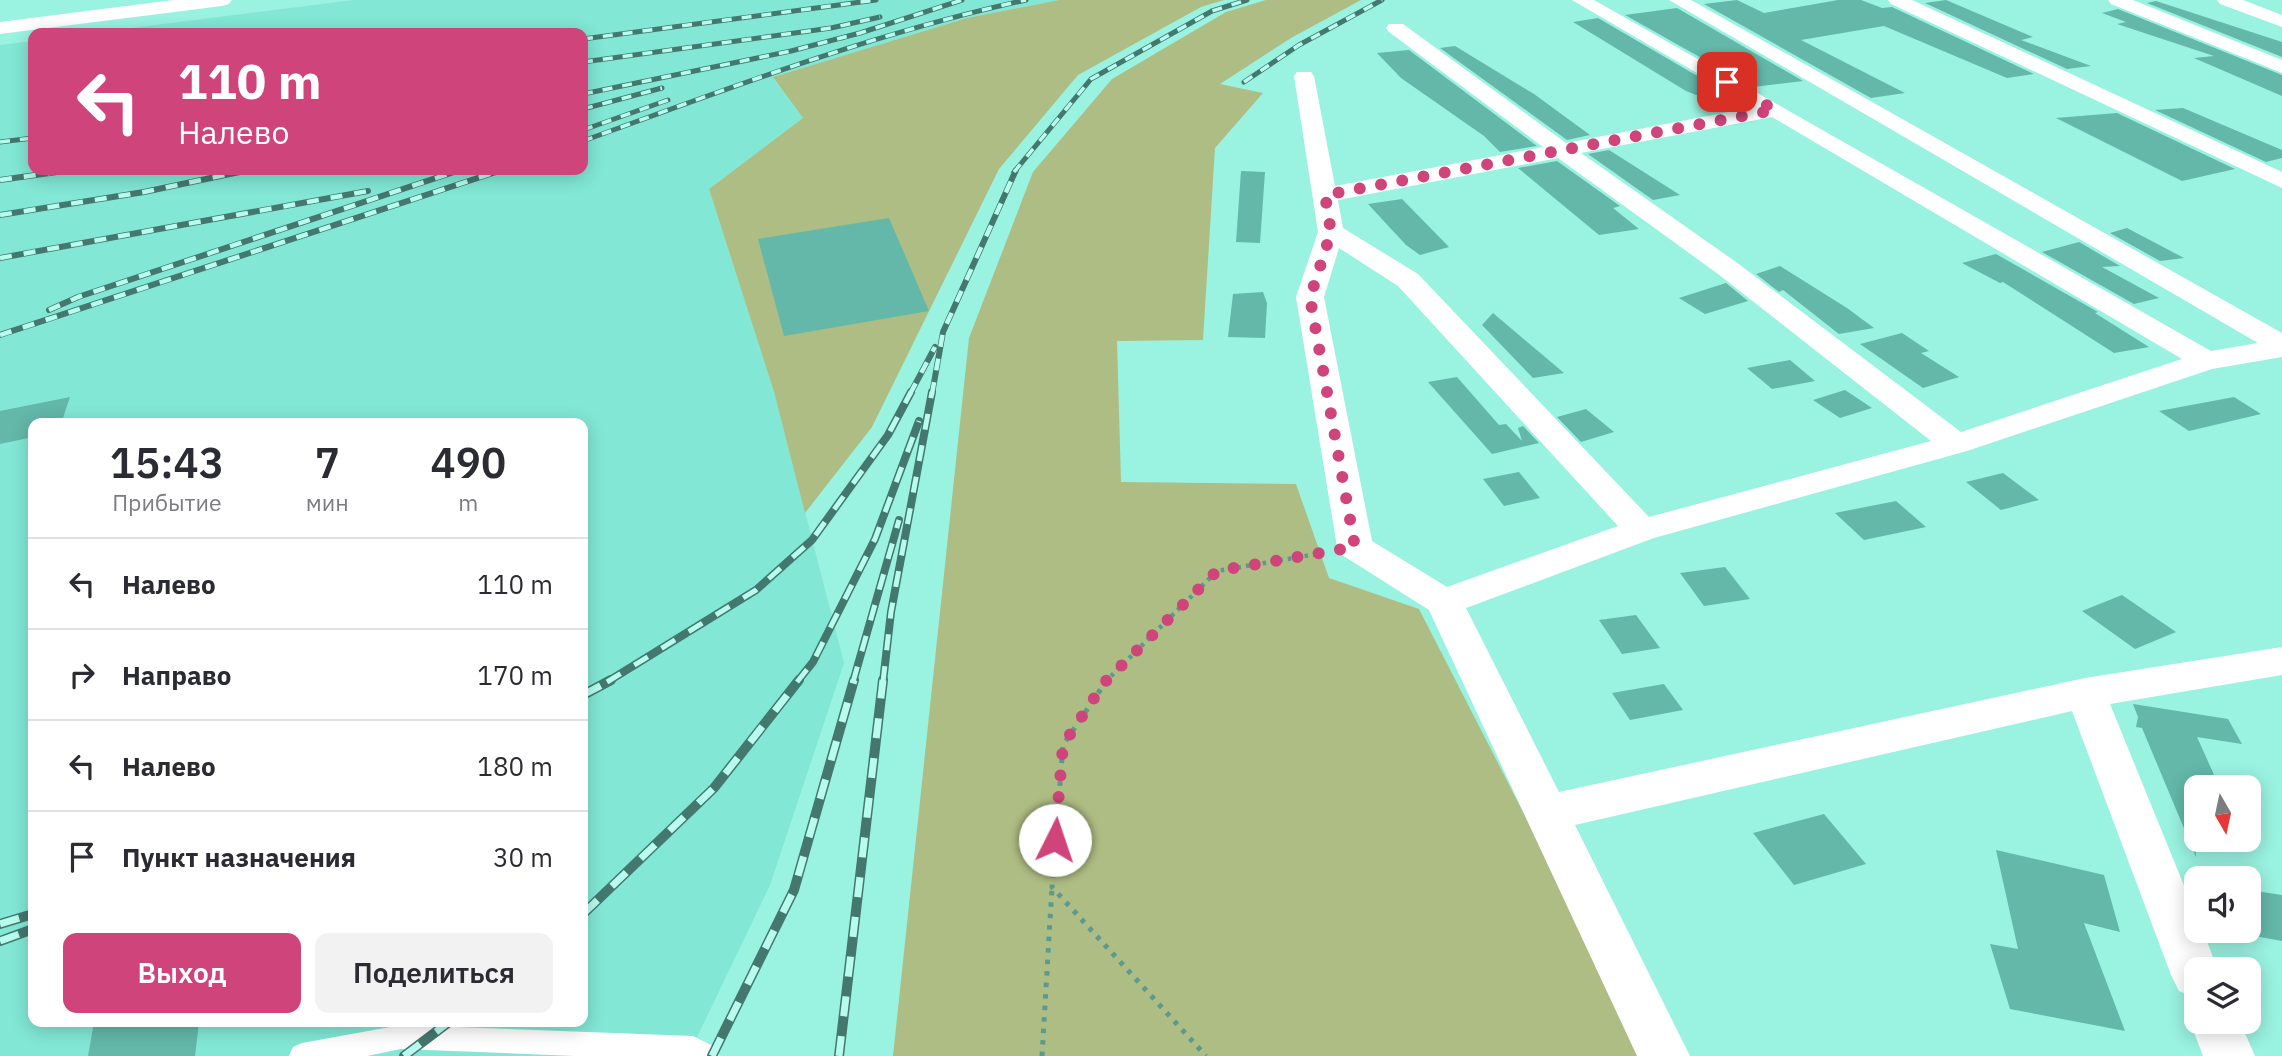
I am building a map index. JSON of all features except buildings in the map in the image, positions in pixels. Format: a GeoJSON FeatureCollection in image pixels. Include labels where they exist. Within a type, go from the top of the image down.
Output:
{"type":"FeatureCollection","features":[{"type":"Feature","properties":{"kind":"street"},"geometry":{"type":"LineString","coordinates":[[0,28],[222,0]]}},
{"type":"Feature","properties":{"kind":"street"},"geometry":{"type":"LineString","coordinates":[[1581,0],[2206,361]]}},
{"type":"Feature","properties":{"kind":"street"},"geometry":{"type":"LineString","coordinates":[[1678,0],[2282,346]]}},
{"type":"Feature","properties":{"kind":"street"},"geometry":{"type":"LineString","coordinates":[[1897,0],[2282,181]]}},
{"type":"Feature","properties":{"kind":"street"},"geometry":{"type":"LineString","coordinates":[[2117,0],[2282,66]]}},
{"type":"Feature","properties":{"kind":"street"},"geometry":{"type":"LineString","coordinates":[[2226,0],[2282,21]]}},
{"type":"Feature","properties":{"kind":"street"},"geometry":{"type":"LineString","coordinates":[[1396,28],[1727,268],[1956,444]]}},
{"type":"Feature","properties":{"kind":"street"},"geometry":{"type":"LineString","coordinates":[[1304,76],[1331,232],[1310,298],[1355,547],[1444,602],[1664,1056]]}},
{"type":"Feature","properties":{"kind":"street"},"geometry":{"type":"LineString","coordinates":[[1325,195],[1775,110]]}},
{"type":"Feature","properties":{"kind":"street"},"geometry":{"type":"LineString","coordinates":[[1331,232],[1408,280],[1642,530]]}},
{"type":"Feature","properties":{"kind":"street"},"geometry":{"type":"LineString","coordinates":[[1444,602],[1642,530],[1956,444],[2206,361],[2282,346]]}},
{"type":"Feature","properties":{"kind":"street"},"geometry":{"type":"LineString","coordinates":[[1547,813],[2085,693],[2282,660]]}},
{"type":"Feature","properties":{"kind":"street"},"geometry":{"type":"LineString","coordinates":[[2085,693],[2189,957]]}},
{"type":"Feature","properties":{"kind":"street"},"geometry":{"type":"LineString","coordinates":[[2220,1034],[2229,1056]]}},
{"type":"Feature","properties":{"kind":"lane"},"geometry":{"type":"LineString","coordinates":[[302,1056],[401,1037],[693,1048],[706,1056]]}},
{"type":"Feature","properties":{"kind":"path"},"geometry":{"type":"LineString","coordinates":[[1042,1056],[1063,745],[1104,683],[1217,571],[1355,547]]}},
{"type":"Feature","properties":{"kind":"path"},"geometry":{"type":"LineString","coordinates":[[1052,887],[1206,1056]]}},
{"type":"Feature","properties":{"kind":"shaded area"},"geometry":{"type":"Polygon","coordinates":[[[354,0],[1059,0],[967,18],[773,77],[803,118],[709,189],[774,392],[844,663],[770,885],[688,1056],[0,1056],[0,45],[28,42],[28,175],[588,175],[588,28],[132,28],[354,0]]]}},
{"type":"Feature","properties":{"kind":"shaded area"},"geometry":{"type":"Polygon","coordinates":[[[1059,0],[1224,0],[1201,7],[1078,75],[999,169],[872,427],[805,513],[774,392],[709,189],[803,118],[773,77],[967,18],[1059,0]]]}},
{"type":"Feature","properties":{"kind":"shaded area"},"geometry":{"type":"Polygon","coordinates":[[[1266,0],[1361,0],[1291,38],[1220,84],[1263,93],[1215,148],[1203,340],[1117,341],[1121,482],[1296,484],[1329,578],[1419,609],[1648,1056],[893,1056],[969,338],[1033,172],[1112,79],[1226,12],[1266,0]]]}},
{"type":"Feature","properties":{"kind":"railway"},"geometry":{"type":"LineString","coordinates":[[588,38],[876,0]]}},
{"type":"Feature","properties":{"kind":"railway"},"geometry":{"type":"LineString","coordinates":[[588,93],[791,51],[860,33],[962,0]]}},
{"type":"Feature","properties":{"kind":"railway"},"geometry":{"type":"LineString","coordinates":[[588,139],[858,45],[913,28],[1026,0]]}},
{"type":"Feature","properties":{"kind":"railway"},"geometry":{"type":"LineString","coordinates":[[1014,172],[1091,79],[1212,11],[1247,0]]}},
{"type":"Feature","properties":{"kind":"railway"},"geometry":{"type":"LineString","coordinates":[[1244,82],[1299,45],[1382,0]]}},
{"type":"Feature","properties":{"kind":"railway"},"geometry":{"type":"LineString","coordinates":[[588,61],[831,28],[880,17]]}},
{"type":"Feature","properties":{"kind":"railway"},"geometry":{"type":"LineString","coordinates":[[588,108],[662,88]]}},
{"type":"Feature","properties":{"kind":"railway"},"geometry":{"type":"LineString","coordinates":[[588,128],[668,100]]}},
{"type":"Feature","properties":{"kind":"railway"},"geometry":{"type":"LineString","coordinates":[[0,142],[28,139]]}},
{"type":"Feature","properties":{"kind":"railway"},"geometry":{"type":"LineString","coordinates":[[932,394],[943,332],[1016,170]]}},
{"type":"Feature","properties":{"kind":"railway"},"geometry":{"type":"LineString","coordinates":[[0,180],[36,175]]}},
{"type":"Feature","properties":{"kind":"railway"},"geometry":{"type":"LineString","coordinates":[[0,215],[144,192],[225,175]]}},
{"type":"Feature","properties":{"kind":"railway"},"geometry":{"type":"LineString","coordinates":[[49,310],[78,297],[445,175]]}},
{"type":"Feature","properties":{"kind":"railway"},"geometry":{"type":"LineString","coordinates":[[0,335],[487,175]]}},
{"type":"Feature","properties":{"kind":"railway"},"geometry":{"type":"LineString","coordinates":[[0,258],[368,191]]}},
{"type":"Feature","properties":{"kind":"railway"},"geometry":{"type":"LineString","coordinates":[[910,394],[935,347]]}},
{"type":"Feature","properties":{"kind":"railway"},"geometry":{"type":"LineString","coordinates":[[607,682],[756,590],[812,540],[888,435],[911,392]]}},
{"type":"Feature","properties":{"kind":"railway"},"geometry":{"type":"LineString","coordinates":[[883,682],[891,612],[932,392]]}},
{"type":"Feature","properties":{"kind":"railway"},"geometry":{"type":"LineString","coordinates":[[797,682],[813,662],[875,539],[919,421]]}},
{"type":"Feature","properties":{"kind":"railway"},"geometry":{"type":"LineString","coordinates":[[853,682],[899,520]]}},
{"type":"Feature","properties":{"kind":"railway"},"geometry":{"type":"LineString","coordinates":[[588,692],[611,680]]}},
{"type":"Feature","properties":{"kind":"railway"},"geometry":{"type":"LineString","coordinates":[[588,909],[714,788],[799,680]]}},
{"type":"Feature","properties":{"kind":"railway"},"geometry":{"type":"LineString","coordinates":[[712,1056],[794,890],[854,680]]}},
{"type":"Feature","properties":{"kind":"railway"},"geometry":{"type":"LineString","coordinates":[[839,1056],[883,680]]}},
{"type":"Feature","properties":{"kind":"railway"},"geometry":{"type":"LineString","coordinates":[[0,924],[28,916]]}},
{"type":"Feature","properties":{"kind":"railway"},"geometry":{"type":"LineString","coordinates":[[0,941],[28,931]]}},
{"type":"Feature","properties":{"kind":"railway"},"geometry":{"type":"LineString","coordinates":[[404,1056],[442,1027]]}},
{"type":"Feature","properties":{"kind":"route"},"geometry":{"type":"LineString","coordinates":[[1055,840],[1063,745],[1104,683],[1217,571],[1355,547],[1310,298],[1331,232],[1325,195],[1775,110],[1727,82]]}}]}
